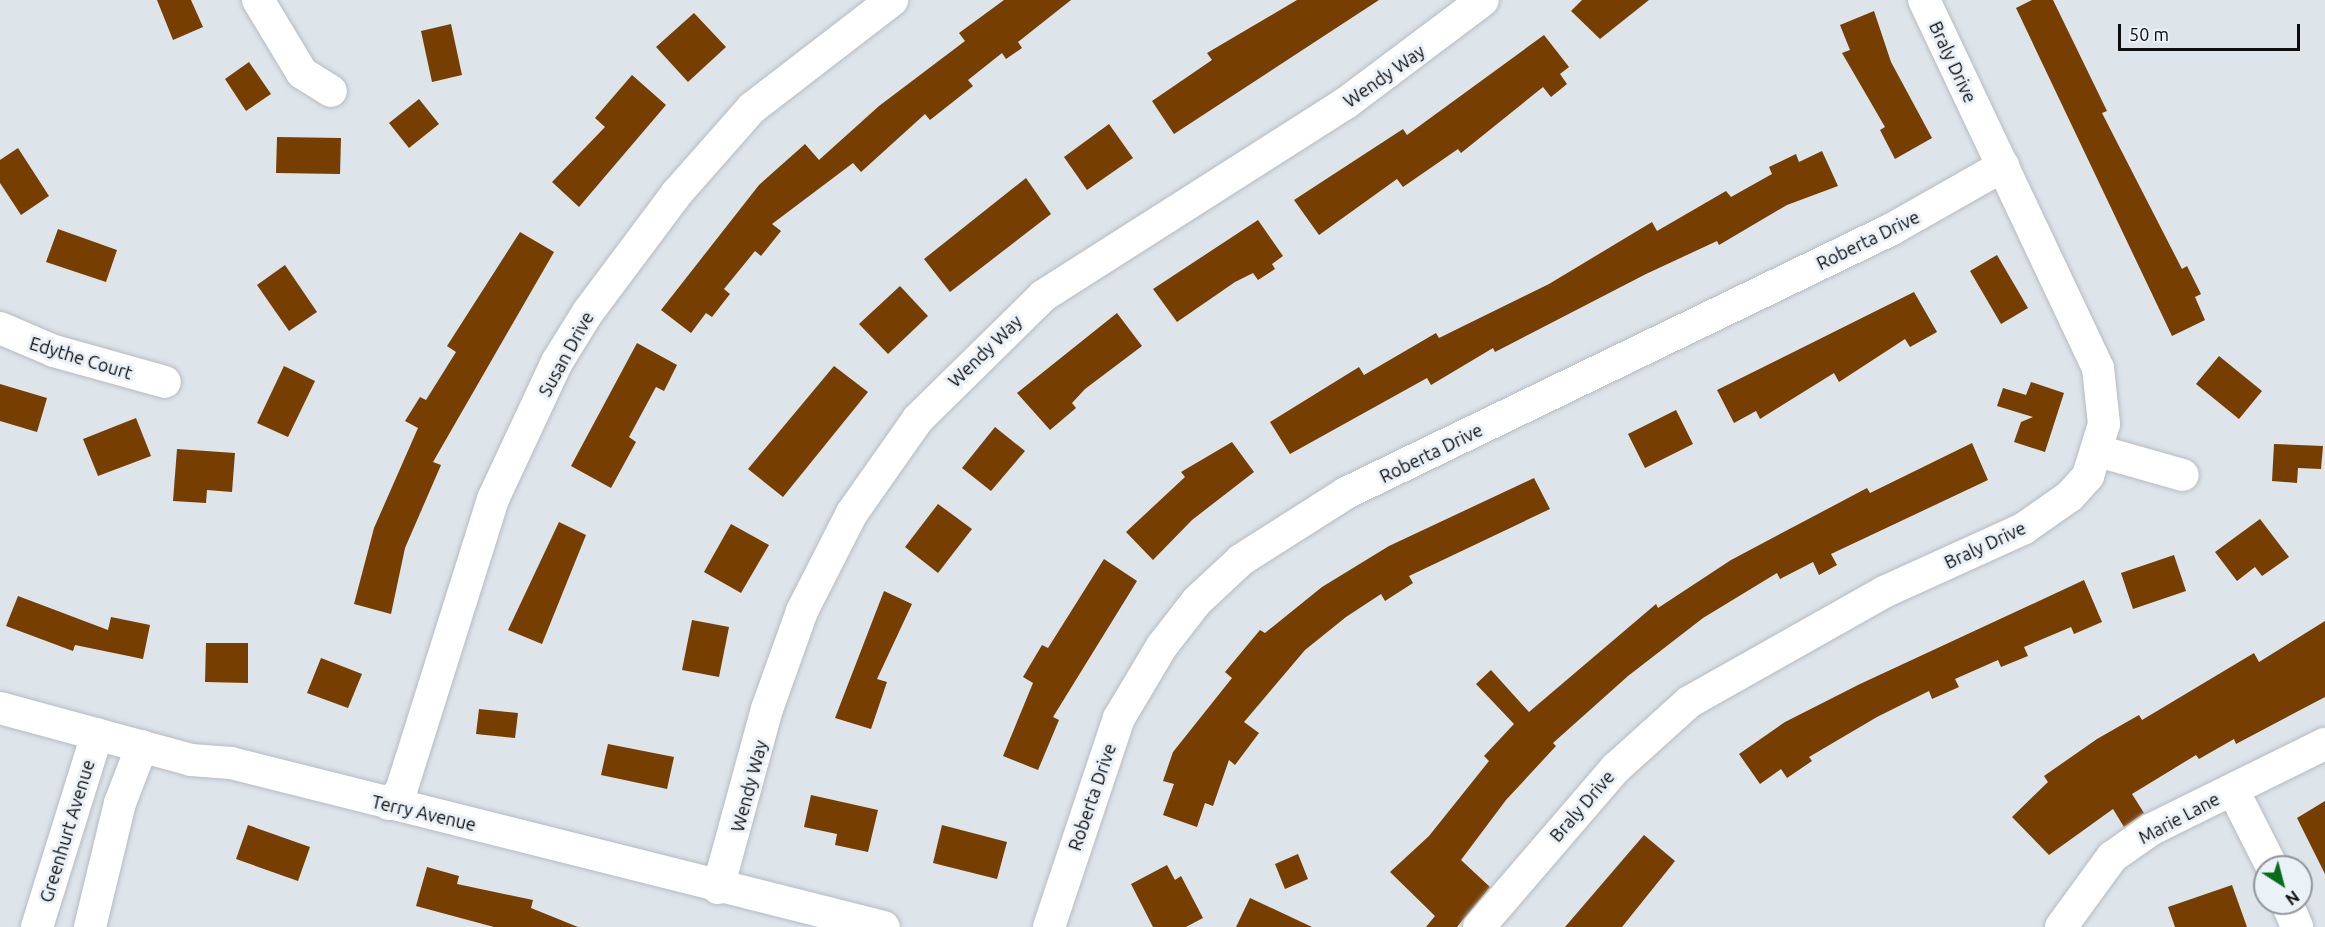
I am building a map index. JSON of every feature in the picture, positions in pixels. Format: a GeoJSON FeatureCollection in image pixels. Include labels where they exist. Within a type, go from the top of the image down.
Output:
{"type":"FeatureCollection","features":[{"type":"Feature","properties":{"kind":"street"},"geometry":{"type":"LineString","coordinates":[[258,0],[302,73],[331,91]]}},
{"type":"Feature","properties":{"kind":"street","name":"Susan Drive"},"geometry":{"type":"LineString","coordinates":[[389,804],[401,791],[493,498],[582,322],[670,201],[752,108],[892,0]]}},
{"type":"Feature","properties":{"kind":"street","name":"Wendy Way"},"geometry":{"type":"LineString","coordinates":[[718,888],[767,709],[802,612],[852,513],[918,419],[1043,296],[1346,103],[1483,0]]}},
{"type":"Feature","properties":{"kind":"street","name":"Braly Drive"},"geometry":{"type":"LineString","coordinates":[[1479,927],[1616,768],[1689,702],[1884,592],[2048,514],[2088,476],[2098,451],[2104,424],[2098,368],[1924,0]]}},
{"type":"Feature","properties":{"kind":"street","name":"Roberta Drive"},"geometry":{"type":"LineString","coordinates":[[1049,927],[1119,718],[1162,646],[1197,601],[1240,560],[1346,493],[1892,229],[2003,166]]}},
{"type":"Feature","properties":{"kind":"street","name":"Edythe Court"},"geometry":{"type":"LineString","coordinates":[[0,328],[54,351],[165,382]]}},
{"type":"Feature","properties":{"kind":"street"},"geometry":{"type":"LineString","coordinates":[[2098,451],[2183,475]]}},
{"type":"Feature","properties":{"kind":"street","name":"Terry Avenue"},"geometry":{"type":"LineString","coordinates":[[0,708],[142,746],[389,804],[718,888],[884,927]]}},
{"type":"Feature","properties":{"kind":"street","name":"Greenhurt Avenue"},"geometry":{"type":"LineString","coordinates":[[37,927],[96,734]]}},
{"type":"Feature","properties":{"kind":"street","name":"Marie Lane"},"geometry":{"type":"LineString","coordinates":[[2061,927],[2112,857],[2152,829],[2325,744]]}},
{"type":"Feature","properties":{"kind":"street"},"geometry":{"type":"LineString","coordinates":[[90,927],[120,803],[142,746]]}},
{"type":"Feature","properties":{"kind":"street"},"geometry":{"type":"LineString","coordinates":[[2233,790],[2266,855]]}},
{"type":"Feature","properties":{"kind":"building"},"geometry":{"type":"Polygon","coordinates":[[[157,0],[191,0],[203,27],[173,40],[157,0]]]}},
{"type":"Feature","properties":{"kind":"building"},"geometry":{"type":"Polygon","coordinates":[[[1004,0],[1071,0],[1018,42],[1022,48],[1006,59],[1002,53],[968,80],[973,86],[930,120],[925,114],[861,172],[853,163],[772,224],[781,231],[761,256],[755,251],[724,289],[730,294],[712,317],[706,313],[691,333],[661,310],[759,185],[805,144],[819,160],[879,106],[965,41],[959,33],[1004,0]]]}},
{"type":"Feature","properties":{"kind":"building"},"geometry":{"type":"Polygon","coordinates":[[[1297,0],[1379,0],[1174,134],[1152,101],[1212,60],[1207,53],[1297,0]]]}},
{"type":"Feature","properties":{"kind":"building"},"geometry":{"type":"Polygon","coordinates":[[[1582,0],[1649,0],[1600,39],[1571,11],[1582,0]]]}},
{"type":"Feature","properties":{"kind":"building"},"geometry":{"type":"Polygon","coordinates":[[[2032,0],[2053,0],[2107,111],[2102,113],[2182,269],[2187,266],[2201,294],[2195,297],[2205,320],[2172,336],[2016,8],[2032,0]]]}},
{"type":"Feature","properties":{"kind":"building"},"geometry":{"type":"Polygon","coordinates":[[[1874,11],[1891,62],[1932,138],[1895,159],[1880,130],[1885,127],[1842,53],[1850,50],[1840,25],[1874,11]]]}},
{"type":"Feature","properties":{"kind":"building"},"geometry":{"type":"Polygon","coordinates":[[[694,13],[726,47],[688,82],[656,47],[694,13]]]}},
{"type":"Feature","properties":{"kind":"building"},"geometry":{"type":"Polygon","coordinates":[[[451,24],[462,75],[432,82],[421,31],[451,24]]]}},
{"type":"Feature","properties":{"kind":"building"},"geometry":{"type":"Polygon","coordinates":[[[1544,35],[1569,67],[1560,74],[1567,84],[1551,97],[1543,87],[1461,153],[1458,149],[1403,187],[1397,179],[1319,235],[1294,200],[1403,129],[1407,135],[1544,35]]]}},
{"type":"Feature","properties":{"kind":"building"},"geometry":{"type":"Polygon","coordinates":[[[249,62],[271,94],[246,111],[225,79],[249,62]]]}},
{"type":"Feature","properties":{"kind":"building"},"geometry":{"type":"Polygon","coordinates":[[[632,75],[666,105],[579,207],[552,182],[605,127],[595,118],[632,75]]]}},
{"type":"Feature","properties":{"kind":"building"},"geometry":{"type":"Polygon","coordinates":[[[419,99],[439,124],[409,148],[389,123],[419,99]]]}},
{"type":"Feature","properties":{"kind":"building"},"geometry":{"type":"Polygon","coordinates":[[[1109,124],[1133,158],[1087,190],[1064,157],[1109,124]]]}},
{"type":"Feature","properties":{"kind":"building"},"geometry":{"type":"Polygon","coordinates":[[[277,137],[341,138],[340,174],[276,173],[277,137]]]}},
{"type":"Feature","properties":{"kind":"building"},"geometry":{"type":"Polygon","coordinates":[[[18,148],[49,196],[21,215],[0,183],[0,160],[18,148]]]}},
{"type":"Feature","properties":{"kind":"building"},"geometry":{"type":"Polygon","coordinates":[[[1822,151],[1838,186],[1787,205],[1719,245],[1717,241],[1646,274],[1495,352],[1493,348],[1431,385],[1427,378],[1290,454],[1270,422],[1359,367],[1364,375],[1436,333],[1439,338],[1549,284],[1652,222],[1657,231],[1726,191],[1731,197],[1772,174],[1769,167],[1796,154],[1799,162],[1822,151]]]}},
{"type":"Feature","properties":{"kind":"building"},"geometry":{"type":"Polygon","coordinates":[[[1026,178],[1051,214],[950,292],[924,259],[1026,178]]]}},
{"type":"Feature","properties":{"kind":"building"},"geometry":{"type":"Polygon","coordinates":[[[1258,220],[1283,256],[1272,264],[1275,269],[1258,280],[1253,273],[1235,282],[1177,322],[1153,289],[1258,220]]]}},
{"type":"Feature","properties":{"kind":"building"},"geometry":{"type":"Polygon","coordinates":[[[58,229],[117,250],[106,282],[46,262],[58,229]]]}},
{"type":"Feature","properties":{"kind":"building"},"geometry":{"type":"Polygon","coordinates":[[[520,232],[554,252],[433,462],[441,465],[405,548],[391,614],[354,604],[374,528],[418,428],[405,421],[420,397],[426,400],[456,352],[447,346],[520,232]]]}},
{"type":"Feature","properties":{"kind":"building"},"geometry":{"type":"Polygon","coordinates":[[[1997,255],[2028,308],[2001,324],[1970,271],[1997,255]]]}},
{"type":"Feature","properties":{"kind":"building"},"geometry":{"type":"Polygon","coordinates":[[[285,265],[317,312],[289,331],[257,285],[285,265]]]}},
{"type":"Feature","properties":{"kind":"building"},"geometry":{"type":"Polygon","coordinates":[[[900,286],[928,316],[888,354],[859,324],[900,286]]]}},
{"type":"Feature","properties":{"kind":"building"},"geometry":{"type":"Polygon","coordinates":[[[1914,292],[1937,332],[1910,347],[1905,339],[1839,382],[1834,373],[1760,419],[1756,411],[1734,423],[1717,390],[1914,292]]]}},
{"type":"Feature","properties":{"kind":"building"},"geometry":{"type":"Polygon","coordinates":[[[1117,313],[1142,346],[1085,389],[1072,403],[1076,408],[1050,430],[1017,393],[1117,313]]]}},
{"type":"Feature","properties":{"kind":"building"},"geometry":{"type":"Polygon","coordinates":[[[637,343],[677,365],[664,391],[656,387],[629,437],[636,442],[611,488],[571,466],[637,343]]]}},
{"type":"Feature","properties":{"kind":"building"},"geometry":{"type":"Polygon","coordinates":[[[2219,356],[2262,391],[2239,419],[2196,384],[2219,356]]]}},
{"type":"Feature","properties":{"kind":"building"},"geometry":{"type":"Polygon","coordinates":[[[284,366],[315,381],[288,437],[257,423],[284,366]]]}},
{"type":"Feature","properties":{"kind":"building"},"geometry":{"type":"Polygon","coordinates":[[[834,366],[868,392],[783,497],[748,469],[834,366]]]}},
{"type":"Feature","properties":{"kind":"building"},"geometry":{"type":"Polygon","coordinates":[[[2031,382],[2064,393],[2045,452],[2014,442],[2021,422],[2033,417],[1997,406],[2003,388],[2026,395],[2031,382]]]}},
{"type":"Feature","properties":{"kind":"building"},"geometry":{"type":"Polygon","coordinates":[[[0,384],[47,398],[37,432],[0,421],[0,384]]]}},
{"type":"Feature","properties":{"kind":"building"},"geometry":{"type":"Polygon","coordinates":[[[1676,410],[1693,444],[1645,468],[1628,434],[1676,410]]]}},
{"type":"Feature","properties":{"kind":"building"},"geometry":{"type":"Polygon","coordinates":[[[136,418],[151,456],[98,476],[83,439],[136,418]]]}},
{"type":"Feature","properties":{"kind":"building"},"geometry":{"type":"Polygon","coordinates":[[[995,427],[1025,451],[991,491],[962,468],[995,427]]]}},
{"type":"Feature","properties":{"kind":"building"},"geometry":{"type":"Polygon","coordinates":[[[1232,442],[1254,472],[1192,520],[1153,560],[1126,532],[1185,477],[1181,472],[1232,442]]]}},
{"type":"Feature","properties":{"kind":"building"},"geometry":{"type":"Polygon","coordinates":[[[1972,443],[1988,480],[1831,554],[1837,565],[1819,575],[1813,562],[1780,579],[1777,573],[1703,618],[1628,676],[1553,743],[1556,746],[1506,800],[1461,860],[1490,887],[1457,927],[1426,927],[1435,916],[1390,872],[1429,836],[1489,761],[1484,756],[1514,724],[1476,684],[1491,670],[1529,712],[1656,604],[1658,608],[1731,560],[1867,488],[1870,493],[1972,443]]]}},
{"type":"Feature","properties":{"kind":"building"},"geometry":{"type":"Polygon","coordinates":[[[2274,444],[2323,446],[2321,469],[2298,468],[2297,483],[2272,481],[2274,444]]]}},
{"type":"Feature","properties":{"kind":"building"},"geometry":{"type":"Polygon","coordinates":[[[177,449],[235,453],[232,492],[207,490],[206,503],[173,501],[177,449]]]}},
{"type":"Feature","properties":{"kind":"building"},"geometry":{"type":"Polygon","coordinates":[[[1534,478],[1550,509],[1409,576],[1413,583],[1385,601],[1381,594],[1346,617],[1305,650],[1244,722],[1259,733],[1235,765],[1229,760],[1213,806],[1205,803],[1197,827],[1163,815],[1174,784],[1163,781],[1173,752],[1232,678],[1225,672],[1260,630],[1265,633],[1322,587],[1389,546],[1534,478]]]}},
{"type":"Feature","properties":{"kind":"building"},"geometry":{"type":"Polygon","coordinates":[[[938,504],[972,529],[938,573],[905,547],[938,504]]]}},
{"type":"Feature","properties":{"kind":"building"},"geometry":{"type":"Polygon","coordinates":[[[2260,519],[2289,557],[2262,576],[2255,567],[2237,581],[2215,552],[2260,519]]]}},
{"type":"Feature","properties":{"kind":"building"},"geometry":{"type":"Polygon","coordinates":[[[559,522],[586,535],[542,644],[508,630],[559,522]]]}},
{"type":"Feature","properties":{"kind":"building"},"geometry":{"type":"Polygon","coordinates":[[[731,524],[769,545],[741,593],[704,572],[731,524]]]}},
{"type":"Feature","properties":{"kind":"building"},"geometry":{"type":"Polygon","coordinates":[[[2174,555],[2186,591],[2133,609],[2121,573],[2174,555]]]}},
{"type":"Feature","properties":{"kind":"building"},"geometry":{"type":"Polygon","coordinates":[[[1104,559],[1137,581],[1053,717],[1059,720],[1038,770],[1003,756],[1033,683],[1023,677],[1042,645],[1048,648],[1104,559]]]}},
{"type":"Feature","properties":{"kind":"building"},"geometry":{"type":"Polygon","coordinates":[[[2084,580],[2102,622],[2074,634],[2071,627],[2024,647],[2028,656],[2001,667],[1998,660],[1955,679],[1959,687],[1932,699],[1929,691],[1877,717],[1809,757],[1812,761],[1787,778],[1781,769],[1760,784],[1739,754],[1785,722],[1860,684],[2084,580]]]}},
{"type":"Feature","properties":{"kind":"building"},"geometry":{"type":"Polygon","coordinates":[[[884,591],[912,604],[877,679],[887,682],[871,729],[835,718],[884,591]]]}},
{"type":"Feature","properties":{"kind":"building"},"geometry":{"type":"Polygon","coordinates":[[[18,596],[108,630],[111,617],[150,625],[143,659],[75,645],[73,651],[6,626],[18,596]]]}},
{"type":"Feature","properties":{"kind":"building"},"geometry":{"type":"Polygon","coordinates":[[[692,620],[729,627],[719,677],[682,670],[692,620]]]}},
{"type":"Feature","properties":{"kind":"building"},"geometry":{"type":"Polygon","coordinates":[[[2325,621],[2325,697],[2236,744],[2234,739],[2199,759],[2196,755],[2132,794],[2144,813],[2124,827],[2113,809],[2049,855],[2012,817],[2048,782],[2044,776],[2097,739],[2139,715],[2142,720],[2254,653],[2259,662],[2325,621]]]}},
{"type":"Feature","properties":{"kind":"building"},"geometry":{"type":"Polygon","coordinates":[[[206,643],[248,643],[248,683],[205,682],[206,643]]]}},
{"type":"Feature","properties":{"kind":"building"},"geometry":{"type":"Polygon","coordinates":[[[321,658],[362,674],[348,708],[307,693],[321,658]]]}},
{"type":"Feature","properties":{"kind":"building"},"geometry":{"type":"Polygon","coordinates":[[[479,709],[518,713],[515,738],[476,734],[479,709]]]}},
{"type":"Feature","properties":{"kind":"building"},"geometry":{"type":"Polygon","coordinates":[[[608,744],[674,757],[667,789],[601,775],[608,744]]]}},
{"type":"Feature","properties":{"kind":"building"},"geometry":{"type":"Polygon","coordinates":[[[811,795],[878,810],[868,852],[835,845],[837,834],[804,827],[811,795]]]}},
{"type":"Feature","properties":{"kind":"building"},"geometry":{"type":"Polygon","coordinates":[[[2325,801],[2325,874],[2297,818],[2325,801]]]}},
{"type":"Feature","properties":{"kind":"building"},"geometry":{"type":"Polygon","coordinates":[[[248,825],[310,847],[298,881],[236,859],[248,825]]]}},
{"type":"Feature","properties":{"kind":"building"},"geometry":{"type":"Polygon","coordinates":[[[942,825],[1007,842],[997,879],[933,863],[942,825]]]}},
{"type":"Feature","properties":{"kind":"building"},"geometry":{"type":"Polygon","coordinates":[[[1644,835],[1675,861],[1622,927],[1565,927],[1644,835]]]}},
{"type":"Feature","properties":{"kind":"building"},"geometry":{"type":"Polygon","coordinates":[[[1298,854],[1308,879],[1285,889],[1275,864],[1298,854]]]}},
{"type":"Feature","properties":{"kind":"building"},"geometry":{"type":"Polygon","coordinates":[[[1167,865],[1175,880],[1181,876],[1203,918],[1186,927],[1153,927],[1131,884],[1167,865]]]}},
{"type":"Feature","properties":{"kind":"building"},"geometry":{"type":"Polygon","coordinates":[[[427,867],[459,876],[457,884],[533,900],[531,908],[578,927],[494,927],[416,906],[427,867]]]}},
{"type":"Feature","properties":{"kind":"building"},"geometry":{"type":"Polygon","coordinates":[[[2232,885],[2247,927],[2175,927],[2168,907],[2232,885]]]}},
{"type":"Feature","properties":{"kind":"building"},"geometry":{"type":"Polygon","coordinates":[[[1250,898],[1312,927],[1236,927],[1250,898]]]}}]}
